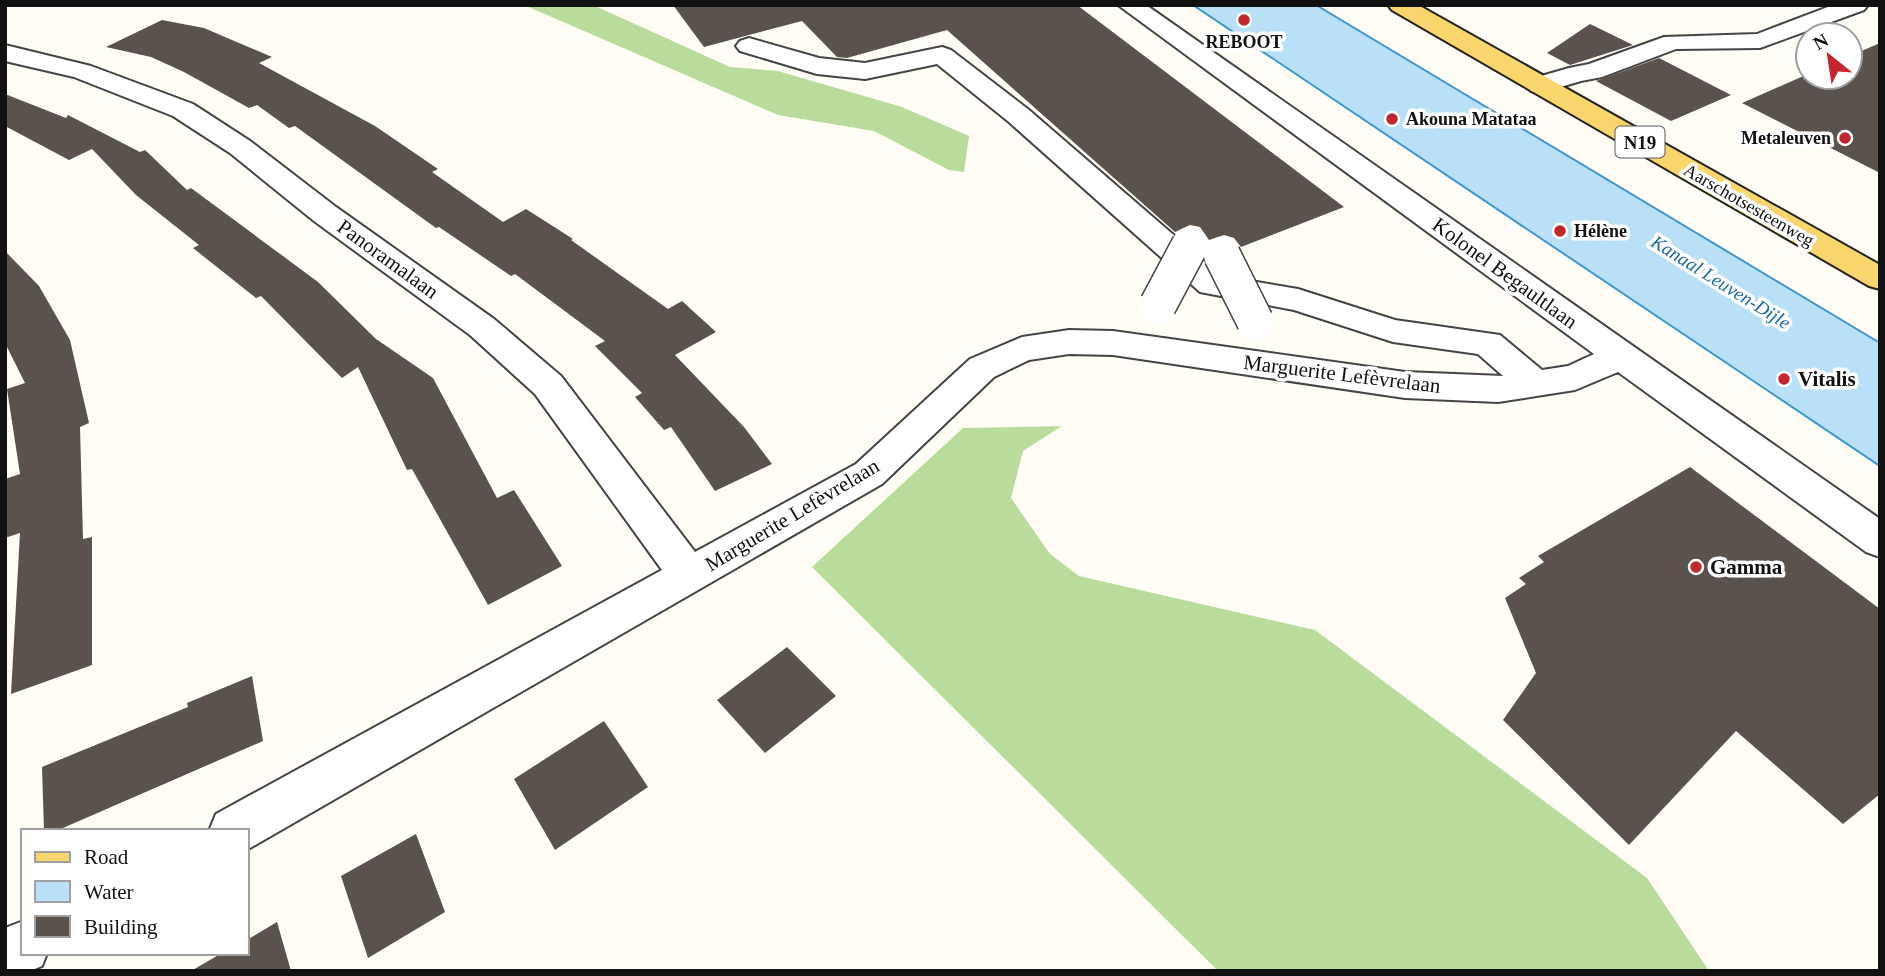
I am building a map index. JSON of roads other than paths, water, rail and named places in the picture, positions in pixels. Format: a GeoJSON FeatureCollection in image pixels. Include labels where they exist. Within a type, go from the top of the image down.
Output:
{"type":"FeatureCollection","features":[{"type":"Feature","properties":{"kind":"main road","name":"Aarschotsesteenweg"},"geometry":{"type":"LineString","coordinates":[[1400,5],[1880,279]]}},
{"type":"Feature","properties":{"kind":"street","name":"Kolonel Begaultlaan"},"geometry":{"type":"LineString","coordinates":[[1130,5],[1880,541]]}},
{"type":"Feature","properties":{"kind":"street"},"geometry":{"type":"LineString","coordinates":[[1540,85],[1578,73],[1593,72],[1672,42],[1760,41],[1856,5]]}},
{"type":"Feature","properties":{"kind":"street"},"geometry":{"type":"LineString","coordinates":[[749,46],[817,66],[865,71],[942,55],[1019,116],[1211,285],[1298,300],[1393,331],[1488,344],[1534,383]]}},
{"type":"Feature","properties":{"kind":"street","name":"Panoramalaan"},"geometry":{"type":"LineString","coordinates":[[5,53],[82,71],[183,110],[240,147],[325,214],[482,327],[548,385],[690,575]]}},
{"type":"Feature","properties":{"kind":"street"},"geometry":{"type":"LineString","coordinates":[[1136,346],[1190,245]]}},
{"type":"Feature","properties":{"kind":"street"},"geometry":{"type":"LineString","coordinates":[[1222,255],[1255,321],[1259,364]]}},
{"type":"Feature","properties":{"kind":"street","name":"Marguerite Lefèvrelaan"},"geometry":{"type":"LineString","coordinates":[[237,829],[869,474],[982,368],[1022,349],[1069,342],[1136,346],[1405,385],[1498,389],[1574,377],[1621,356]]}},
{"type":"Feature","properties":{"kind":"street"},"geometry":{"type":"LineString","coordinates":[[5,955],[21,948]]}},
{"type":"Feature","properties":{"kind":"water","name":"Kanaal Leuven-Dijle"},"geometry":{"type":"Polygon","coordinates":[[[1193,5],[1316,5],[1880,343],[1880,466],[1193,5]]]}},
{"type":"Feature","properties":{"kind":"place","name":"REBOOT"},"geometry":{"type":"Point","coordinates":[1244,20]}},
{"type":"Feature","properties":{"kind":"place","name":"Akouna Matataa"},"geometry":{"type":"Point","coordinates":[1392,119]}},
{"type":"Feature","properties":{"kind":"place","name":"Metaleuven"},"geometry":{"type":"Point","coordinates":[1845,138]}},
{"type":"Feature","properties":{"kind":"place","name":"Hélène"},"geometry":{"type":"Point","coordinates":[1560,231]}},
{"type":"Feature","properties":{"kind":"place","name":"Vitalis"},"geometry":{"type":"Point","coordinates":[1784,379]}},
{"type":"Feature","properties":{"kind":"place","name":"Gamma"},"geometry":{"type":"Point","coordinates":[1696,567]}}]}
